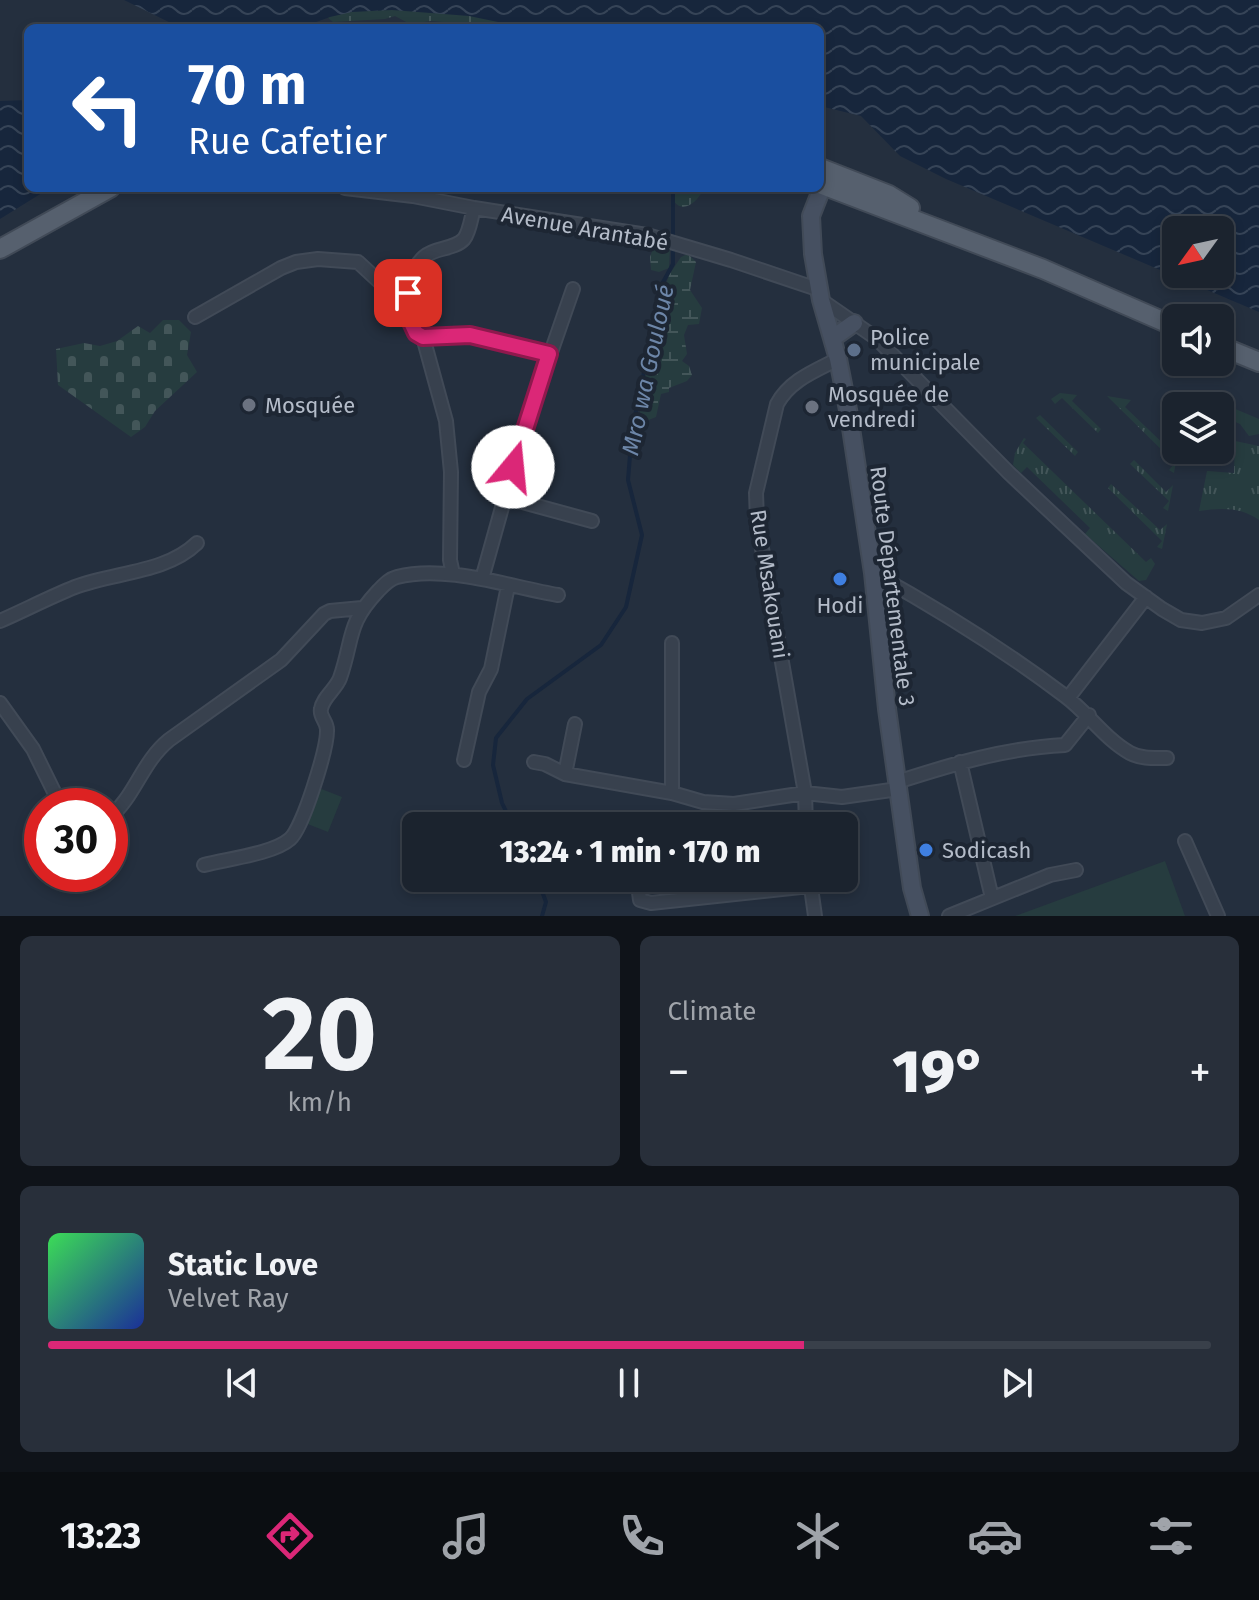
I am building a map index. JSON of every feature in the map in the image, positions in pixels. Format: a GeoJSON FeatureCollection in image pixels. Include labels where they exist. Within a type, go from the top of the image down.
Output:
{"type":"FeatureCollection","features":[{"type":"Feature","properties":{"kind":"main road"},"geometry":{"type":"LineString","coordinates":[[824,177],[889,195],[927,224],[1043,269],[1162,321]]}},
{"type":"Feature","properties":{"kind":"main road"},"geometry":{"type":"LineString","coordinates":[[0,249],[103,192]]}},
{"type":"Feature","properties":{"kind":"main road","name":"Route Départementale 3"},"geometry":{"type":"LineString","coordinates":[[818,192],[810,221],[814,262],[838,359],[873,573],[887,709],[912,888],[920,916]]}},
{"type":"Feature","properties":{"kind":"main road"},"geometry":{"type":"LineString","coordinates":[[833,338],[854,323]]}},
{"type":"Feature","properties":{"kind":"main road"},"geometry":{"type":"LineString","coordinates":[[1234,352],[1259,362]]}},
{"type":"Feature","properties":{"kind":"street","name":"Avenue Arantabé"},"geometry":{"type":"LineString","coordinates":[[379,192],[647,235],[705,252],[820,295],[876,338],[1020,484],[1126,583],[1146,597],[1181,620],[1202,623],[1226,618],[1259,595]]}},
{"type":"Feature","properties":{"kind":"street"},"geometry":{"type":"LineString","coordinates":[[474,208],[466,236],[460,242],[425,256],[419,263],[408,293],[411,324],[416,333],[423,337],[470,335],[549,354]]}},
{"type":"Feature","properties":{"kind":"street"},"geometry":{"type":"LineString","coordinates":[[195,317],[281,268],[318,259],[358,262],[407,305]]}},
{"type":"Feature","properties":{"kind":"street"},"geometry":{"type":"LineString","coordinates":[[482,579],[504,497],[573,289]]}},
{"type":"Feature","properties":{"kind":"street"},"geometry":{"type":"LineString","coordinates":[[423,337],[446,421],[451,472],[450,560],[453,574]]}},
{"type":"Feature","properties":{"kind":"street","name":"Rue Msakouani"},"geometry":{"type":"LineString","coordinates":[[806,812],[805,793],[757,520],[756,493],[777,404],[782,395],[805,376],[838,359]]}},
{"type":"Feature","properties":{"kind":"street"},"geometry":{"type":"LineString","coordinates":[[504,497],[592,521]]}},
{"type":"Feature","properties":{"kind":"street"},"geometry":{"type":"LineString","coordinates":[[0,621],[77,586],[163,562],[174,562],[197,543]]}},
{"type":"Feature","properties":{"kind":"street"},"geometry":{"type":"LineString","coordinates":[[204,865],[271,848],[285,843],[296,833],[322,758],[328,728],[320,712],[339,679],[352,626],[362,608],[394,577],[420,573],[453,574],[558,595]]}},
{"type":"Feature","properties":{"kind":"street"},"geometry":{"type":"LineString","coordinates":[[873,573],[986,639],[1068,698],[1089,715],[1108,737],[1131,753],[1167,758]]}},
{"type":"Feature","properties":{"kind":"street"},"geometry":{"type":"LineString","coordinates":[[464,760],[479,692],[491,669],[508,586]]}},
{"type":"Feature","properties":{"kind":"street"},"geometry":{"type":"LineString","coordinates":[[1068,698],[1146,597]]}},
{"type":"Feature","properties":{"kind":"street"},"geometry":{"type":"LineString","coordinates":[[128,794],[155,751],[281,660],[324,614],[362,608]]}},
{"type":"Feature","properties":{"kind":"street"},"geometry":{"type":"LineString","coordinates":[[672,643],[672,793]]}},
{"type":"Feature","properties":{"kind":"street"},"geometry":{"type":"LineString","coordinates":[[2,710],[26,738],[52,788]]}},
{"type":"Feature","properties":{"kind":"street"},"geometry":{"type":"LineString","coordinates":[[534,762],[565,774],[672,793],[703,802],[734,804],[805,793],[842,797],[898,786],[960,762],[1035,746],[1065,745],[1089,715]]}},
{"type":"Feature","properties":{"kind":"street"},"geometry":{"type":"LineString","coordinates":[[565,774],[575,724]]}},
{"type":"Feature","properties":{"kind":"street"},"geometry":{"type":"LineString","coordinates":[[960,762],[992,898]]}},
{"type":"Feature","properties":{"kind":"street"},"geometry":{"type":"LineString","coordinates":[[1185,841],[1218,916]]}},
{"type":"Feature","properties":{"kind":"street"},"geometry":{"type":"LineString","coordinates":[[949,916],[1050,875],[1076,870]]}},
{"type":"Feature","properties":{"kind":"street"},"geometry":{"type":"LineString","coordinates":[[639,892],[640,900],[651,903],[739,892]]}},
{"type":"Feature","properties":{"kind":"street"},"geometry":{"type":"LineString","coordinates":[[711,892],[711,896]]}},
{"type":"Feature","properties":{"kind":"street"},"geometry":{"type":"LineString","coordinates":[[811,892],[815,916]]}},
{"type":"Feature","properties":{"kind":"green space"},"geometry":{"type":"Polygon","coordinates":[[[556,0],[547,24],[431,21],[410,24],[395,16],[333,22],[326,16],[326,10],[556,0]]]}},
{"type":"Feature","properties":{"kind":"green space"},"geometry":{"type":"Polygon","coordinates":[[[673,192],[702,192],[685,207],[673,200],[673,192]]]}},
{"type":"Feature","properties":{"kind":"green space"},"geometry":{"type":"Polygon","coordinates":[[[655,243],[670,248],[669,268],[659,272],[651,270],[650,257],[655,243]]]}},
{"type":"Feature","properties":{"kind":"green space"},"geometry":{"type":"Polygon","coordinates":[[[688,254],[696,262],[690,290],[702,308],[699,324],[688,325],[684,335],[687,354],[682,361],[689,366],[692,375],[687,381],[661,394],[656,417],[646,421],[640,413],[641,375],[647,372],[648,361],[656,347],[656,323],[663,308],[663,294],[669,275],[681,257],[688,254]]]}},
{"type":"Feature","properties":{"kind":"green space"},"geometry":{"type":"Polygon","coordinates":[[[163,320],[179,320],[191,332],[187,355],[197,372],[155,411],[145,427],[131,437],[58,385],[56,349],[84,343],[100,346],[117,341],[138,326],[150,333],[163,320]]]}},
{"type":"Feature","properties":{"kind":"green space"},"geometry":{"type":"Polygon","coordinates":[[[1060,393],[1077,395],[1072,401],[1101,429],[1098,433],[1062,398],[1055,404],[1051,399],[1060,393]]]}},
{"type":"Feature","properties":{"kind":"green space"},"geometry":{"type":"Polygon","coordinates":[[[1107,396],[1131,400],[1125,407],[1162,442],[1162,450],[1107,396]]]}},
{"type":"Feature","properties":{"kind":"green space"},"geometry":{"type":"Polygon","coordinates":[[[1234,408],[1259,419],[1259,434],[1249,436],[1234,421],[1234,408]]]}},
{"type":"Feature","properties":{"kind":"green space"},"geometry":{"type":"Polygon","coordinates":[[[1040,415],[1078,452],[1075,456],[1036,418],[1040,415]]]}},
{"type":"Feature","properties":{"kind":"green space"},"geometry":{"type":"Polygon","coordinates":[[[1024,438],[1023,443],[1146,562],[1151,558],[1155,564],[1146,580],[1139,581],[1085,534],[1090,528],[1027,467],[1021,473],[1013,465],[1015,453],[1024,438]]]}},
{"type":"Feature","properties":{"kind":"green space"},"geometry":{"type":"Polygon","coordinates":[[[1235,441],[1259,446],[1259,520],[1230,510],[1199,511],[1207,471],[1234,473],[1235,441]]]}},
{"type":"Feature","properties":{"kind":"green space"},"geometry":{"type":"Polygon","coordinates":[[[1134,460],[1166,492],[1173,485],[1168,511],[1163,508],[1169,501],[1130,464],[1134,460]]]}},
{"type":"Feature","properties":{"kind":"green space"},"geometry":{"type":"Polygon","coordinates":[[[1111,484],[1160,530],[1167,524],[1162,549],[1157,547],[1162,541],[1108,488],[1111,484]]]}},
{"type":"Feature","properties":{"kind":"green space"},"geometry":{"type":"Polygon","coordinates":[[[319,788],[342,797],[328,832],[305,823],[319,788]]]}},
{"type":"Feature","properties":{"kind":"green space"},"geometry":{"type":"Polygon","coordinates":[[[1165,861],[1185,916],[1015,916],[1165,861]]]}},
{"type":"Feature","properties":{"kind":"water"},"geometry":{"type":"Polygon","coordinates":[[[124,0],[1259,0],[1259,312],[1203,288],[1234,288],[1234,216],[1162,216],[1162,271],[946,179],[900,156],[861,116],[824,107],[824,24],[502,24],[469,16],[392,10],[352,12],[311,24],[173,24],[124,0]]]}},
{"type":"Feature","properties":{"kind":"water"},"geometry":{"type":"Polygon","coordinates":[[[24,100],[24,192],[44,192],[0,219],[0,101],[24,100]]]}},
{"type":"Feature","properties":{"kind":"waterway","name":"Mro wa Gouloué"},"geometry":{"type":"LineString","coordinates":[[506,812],[493,765],[496,738],[527,699],[601,645],[626,607],[642,535],[628,480],[632,431],[662,284],[673,264],[673,192]]}},
{"type":"Feature","properties":{"kind":"waterway","name":"Mro wa Gouloué"},"geometry":{"type":"LineString","coordinates":[[542,892],[546,902],[542,916]]}},
{"type":"Feature","properties":{"kind":"place","name":"Police municipale"},"geometry":{"type":"Point","coordinates":[854,350]}},
{"type":"Feature","properties":{"kind":"place","name":"Mosquée"},"geometry":{"type":"Point","coordinates":[249,405]}},
{"type":"Feature","properties":{"kind":"place","name":"Mosquée de vendredi"},"geometry":{"type":"Point","coordinates":[812,407]}},
{"type":"Feature","properties":{"kind":"place","name":"Hodi"},"geometry":{"type":"Point","coordinates":[840,579]}},
{"type":"Feature","properties":{"kind":"place","name":"Sodicash"},"geometry":{"type":"Point","coordinates":[926,850]}},
{"type":"Feature","properties":{"kind":"route"},"geometry":{"type":"LineString","coordinates":[[408,293],[407,314],[416,333],[423,337],[470,335],[549,354],[513,467]]}}]}
